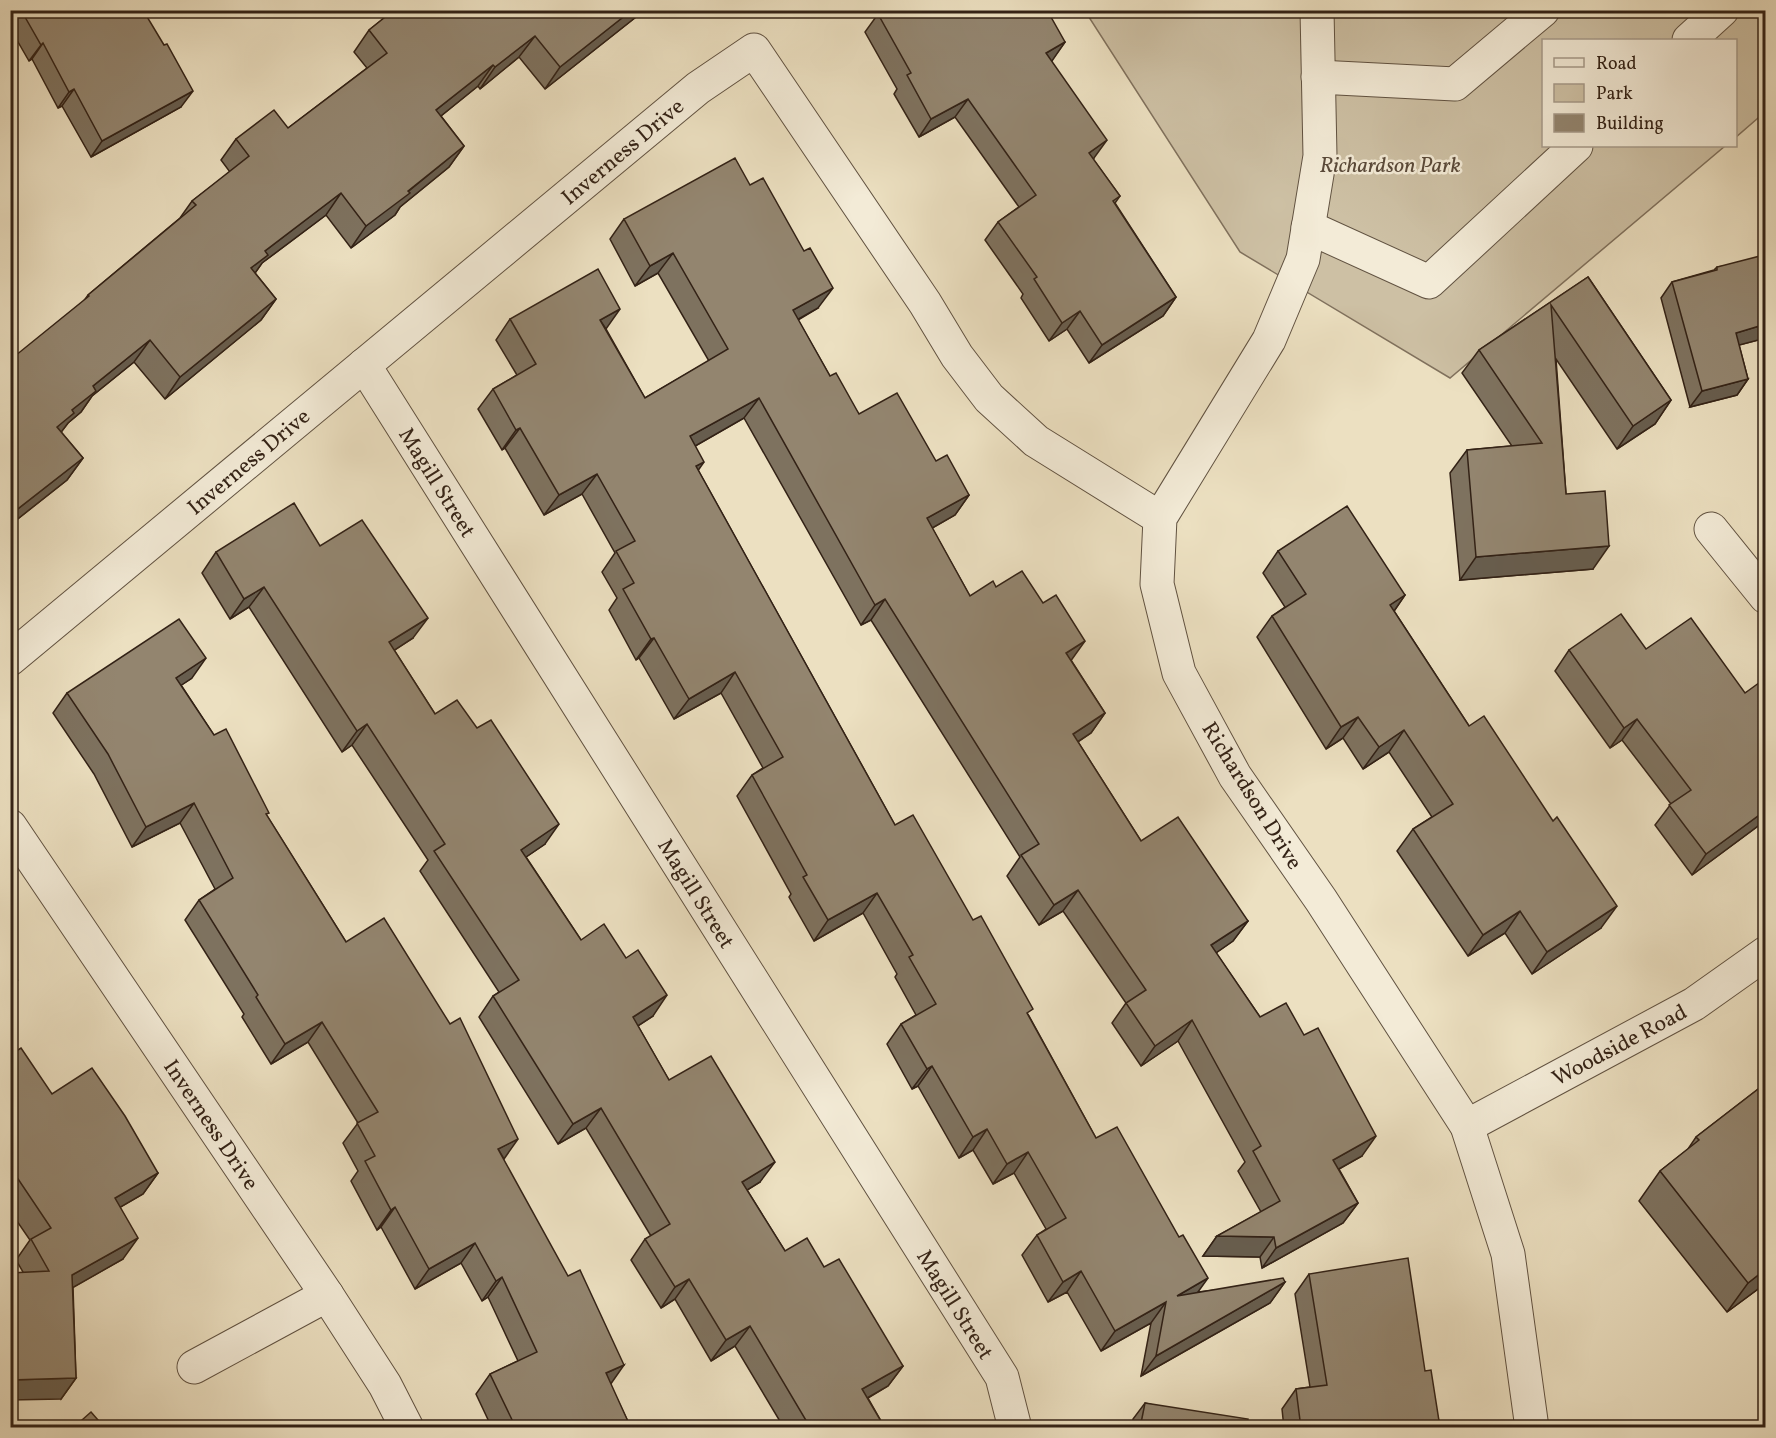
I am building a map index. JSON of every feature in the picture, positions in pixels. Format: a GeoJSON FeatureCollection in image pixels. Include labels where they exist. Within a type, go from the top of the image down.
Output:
{"type":"FeatureCollection","features":[{"type":"Feature","properties":{"kind":"street","name":"Richardson Drive"},"geometry":{"type":"LineString","coordinates":[[1317,10],[1320,156],[1303,259],[1269,340],[1160,518],[1157,584],[1179,673],[1235,776],[1321,900],[1467,1125],[1508,1254],[1532,1428]]}},
{"type":"Feature","properties":{"kind":"street"},"geometry":{"type":"LineString","coordinates":[[1318,77],[1455,84],[1543,10]]}},
{"type":"Feature","properties":{"kind":"street"},"geometry":{"type":"LineString","coordinates":[[1690,39],[1722,10]]}},
{"type":"Feature","properties":{"kind":"street","name":"Inverness Drive"},"geometry":{"type":"LineString","coordinates":[[10,659],[698,88],[754,50],[925,303],[957,356],[989,398],[1036,441],[1160,518]]}},
{"type":"Feature","properties":{"kind":"street"},"geometry":{"type":"LineString","coordinates":[[1308,227],[1429,282],[1575,147]]}},
{"type":"Feature","properties":{"kind":"street","name":"Magill Street"},"geometry":{"type":"LineString","coordinates":[[364,364],[1002,1377],[1015,1428]]}},
{"type":"Feature","properties":{"kind":"street"},"geometry":{"type":"LineString","coordinates":[[1711,529],[1766,597]]}},
{"type":"Feature","properties":{"kind":"street","name":"Inverness Drive"},"geometry":{"type":"LineString","coordinates":[[10,826],[327,1295],[385,1385],[407,1428]]}},
{"type":"Feature","properties":{"kind":"street","name":"Woodside Road"},"geometry":{"type":"LineString","coordinates":[[1467,1125],[1694,1004],[1766,953]]}},
{"type":"Feature","properties":{"kind":"street"},"geometry":{"type":"LineString","coordinates":[[194,1367],[327,1295]]}},
{"type":"Feature","properties":{"kind":"green space","name":"Richardson Park"},"geometry":{"type":"Polygon","coordinates":[[[1085,11],[1765,11],[1765,112],[1737,136],[1737,39],[1542,39],[1542,147],[1724,147],[1450,378],[1240,252],[1085,11]]]}},
{"type":"Feature","properties":{"kind":"building"},"geometry":{"type":"Polygon","coordinates":[[[21,10],[143,10],[164,45],[167,44],[193,91],[102,141],[74,89],[69,92],[43,43],[41,45],[21,10]]]}},
{"type":"Feature","properties":{"kind":"building"},"geometry":{"type":"Polygon","coordinates":[[[394,10],[632,10],[560,67],[535,36],[495,67],[493,65],[436,110],[464,146],[408,191],[410,193],[366,226],[341,193],[265,251],[268,255],[251,268],[276,299],[180,377],[150,340],[93,386],[96,391],[72,410],[74,413],[57,427],[83,458],[10,515],[10,360],[196,205],[192,201],[249,156],[236,139],[274,110],[288,128],[387,53],[369,30],[394,10]]]}},
{"type":"Feature","properties":{"kind":"building"},"geometry":{"type":"Polygon","coordinates":[[[884,10],[1009,10],[1013,16],[1023,10],[1047,10],[1065,42],[1046,53],[1107,140],[1089,153],[1120,196],[1113,201],[1176,297],[1102,345],[1080,311],[1062,323],[1034,279],[1037,277],[998,222],[1036,195],[968,99],[931,119],[907,75],[911,73],[878,14],[884,10]]]}},
{"type":"Feature","properties":{"kind":"building"},"geometry":{"type":"Polygon","coordinates":[[[735,158],[750,185],[763,178],[804,251],[810,248],[833,288],[793,310],[830,376],[836,373],[859,414],[897,393],[936,461],[947,455],[969,495],[927,518],[970,596],[993,581],[996,587],[1022,571],[1043,603],[1056,595],[1085,641],[1066,653],[1105,713],[1073,734],[1141,841],[1178,817],[1248,921],[1211,945],[1260,1017],[1286,1003],[1304,1035],[1318,1028],[1376,1136],[1333,1160],[1358,1203],[1276,1248],[1274,1237],[1217,1236],[1280,1201],[1253,1151],[1261,1146],[1192,1020],[1155,1046],[1126,1003],[1146,990],[1078,890],[1054,905],[1021,855],[1039,844],[885,599],[875,605],[759,398],[690,436],[704,462],[696,466],[895,825],[913,815],[973,920],[981,916],[1033,1009],[1027,1013],[1096,1138],[1117,1127],[1179,1237],[1183,1235],[1208,1278],[1177,1296],[1283,1278],[1285,1282],[1156,1356],[1166,1302],[1115,1331],[1081,1271],[1063,1282],[1037,1235],[1066,1218],[1028,1152],[1007,1164],[987,1129],[973,1137],[932,1066],[927,1069],[901,1024],[936,1004],[909,957],[913,955],[877,893],[828,920],[803,877],[807,875],[752,775],[783,757],[735,672],[689,699],[623,589],[634,583],[616,551],[635,541],[597,474],[559,495],[520,428],[516,430],[493,389],[536,364],[510,319],[598,269],[620,309],[600,320],[645,398],[728,349],[673,253],[650,266],[624,219],[735,158]]]}},
{"type":"Feature","properties":{"kind":"building"},"geometry":{"type":"Polygon","coordinates":[[[1764,255],[1766,261],[1766,324],[1736,333],[1748,379],[1702,391],[1672,282],[1764,255]]]}},
{"type":"Feature","properties":{"kind":"building"},"geometry":{"type":"Polygon","coordinates":[[[1588,277],[1671,400],[1633,426],[1551,305],[1566,494],[1605,491],[1609,546],[1476,557],[1467,450],[1542,443],[1479,350],[1588,277]]]}},
{"type":"Feature","properties":{"kind":"building"},"geometry":{"type":"Polygon","coordinates":[[[294,503],[320,546],[362,520],[428,618],[389,642],[435,714],[457,700],[477,728],[491,720],[559,824],[521,850],[581,940],[604,924],[626,958],[638,950],[667,995],[633,1017],[669,1080],[711,1056],[775,1162],[742,1182],[785,1251],[807,1238],[824,1267],[839,1259],[903,1366],[862,1389],[885,1428],[798,1428],[807,1422],[750,1326],[726,1340],[689,1279],[675,1287],[645,1239],[670,1224],[601,1108],[573,1124],[493,996],[519,980],[434,851],[445,844],[367,724],[357,731],[264,587],[244,599],[216,552],[294,503]]]}},
{"type":"Feature","properties":{"kind":"building"},"geometry":{"type":"Polygon","coordinates":[[[1347,506],[1405,595],[1390,605],[1469,726],[1484,716],[1553,821],[1557,817],[1617,906],[1547,952],[1520,911],[1483,935],[1413,829],[1453,804],[1404,730],[1379,747],[1358,717],[1341,727],[1272,616],[1306,594],[1278,551],[1347,506]]]}},
{"type":"Feature","properties":{"kind":"building"},"geometry":{"type":"Polygon","coordinates":[[[1621,614],[1646,649],[1691,618],[1745,693],[1763,680],[1766,684],[1766,745],[1762,748],[1766,753],[1766,810],[1706,854],[1669,805],[1691,790],[1637,719],[1624,728],[1569,650],[1621,614]]]}},
{"type":"Feature","properties":{"kind":"building"},"geometry":{"type":"Polygon","coordinates":[[[179,619],[206,658],[176,678],[214,735],[226,729],[269,813],[266,814],[346,942],[384,918],[450,1024],[460,1018],[518,1139],[498,1149],[568,1276],[580,1270],[624,1365],[606,1373],[631,1428],[516,1428],[490,1374],[537,1352],[502,1277],[496,1281],[475,1243],[429,1269],[395,1207],[391,1210],[365,1161],[375,1156],[357,1123],[378,1112],[322,1022],[285,1044],[256,997],[258,995],[199,900],[233,878],[194,803],[146,827],[108,754],[67,693],[179,619]]]}},
{"type":"Feature","properties":{"kind":"building"},"geometry":{"type":"Polygon","coordinates":[[[10,956],[17,981],[10,983],[10,956]]]}},
{"type":"Feature","properties":{"kind":"building"},"geometry":{"type":"Polygon","coordinates":[[[21,1048],[52,1094],[92,1068],[125,1116],[158,1173],[115,1198],[138,1238],[72,1275],[76,1378],[10,1380],[10,1273],[49,1271],[31,1239],[51,1228],[10,1167],[10,1055],[21,1048]]]}},
{"type":"Feature","properties":{"kind":"building"},"geometry":{"type":"Polygon","coordinates":[[[1766,1083],[1766,1269],[1748,1283],[1660,1171],[1699,1140],[1696,1137],[1766,1083]]]}},
{"type":"Feature","properties":{"kind":"building"},"geometry":{"type":"Polygon","coordinates":[[[1408,1258],[1425,1371],[1431,1370],[1439,1421],[1395,1428],[1301,1428],[1296,1389],[1327,1385],[1309,1274],[1408,1258]]]}},
{"type":"Feature","properties":{"kind":"building"},"geometry":{"type":"Polygon","coordinates":[[[1145,1403],[1248,1419],[1246,1428],[1140,1428],[1145,1403]]]}},
{"type":"Feature","properties":{"kind":"building"},"geometry":{"type":"Polygon","coordinates":[[[91,1412],[105,1428],[73,1428],[91,1412]]]}}]}
